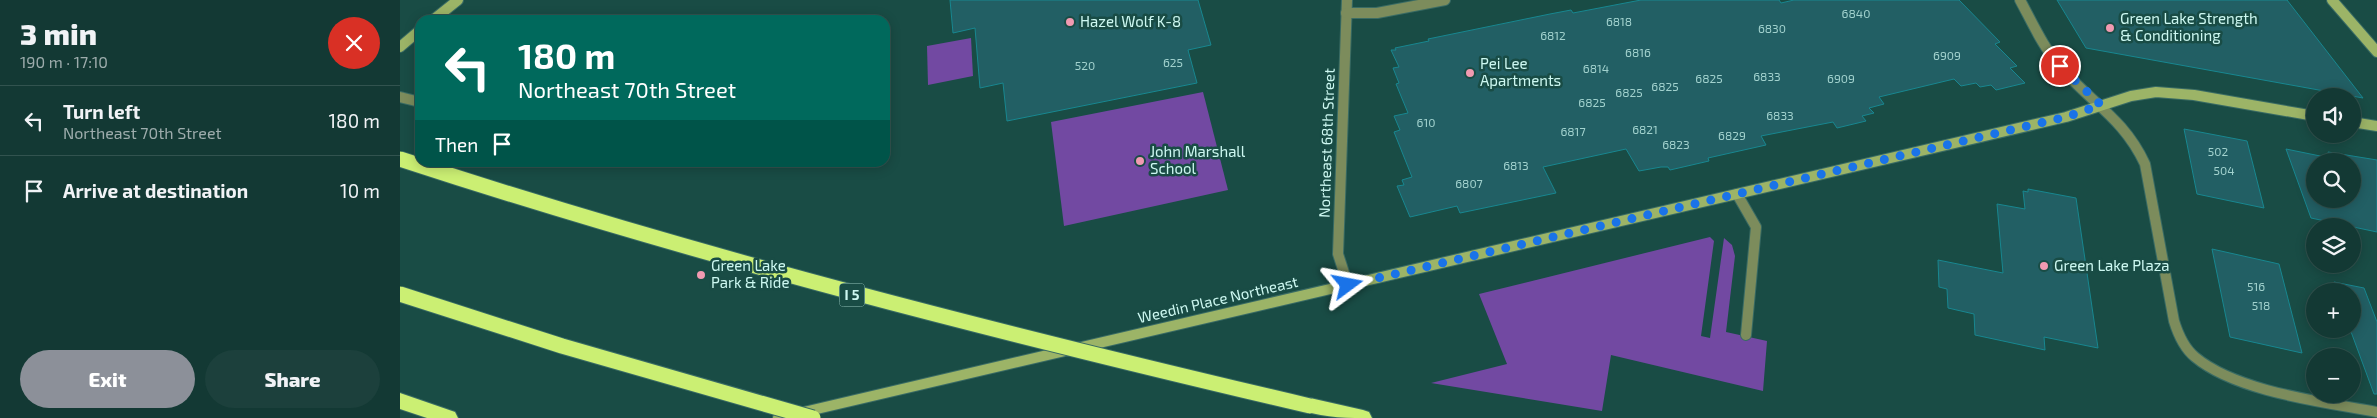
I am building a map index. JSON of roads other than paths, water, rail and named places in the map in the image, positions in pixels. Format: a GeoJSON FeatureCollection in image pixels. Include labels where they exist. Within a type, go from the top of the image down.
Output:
{"type":"FeatureCollection","features":[{"type":"Feature","properties":{"kind":"highway","name":"I 5"},"geometry":{"type":"LineString","coordinates":[[400,159],[415,164]]}},
{"type":"Feature","properties":{"kind":"highway","name":"I 5"},"geometry":{"type":"LineString","coordinates":[[425,167],[595,222],[855,296],[999,333],[1363,418]]}},
{"type":"Feature","properties":{"kind":"highway"},"geometry":{"type":"LineString","coordinates":[[400,294],[562,346],[814,418]]}},
{"type":"Feature","properties":{"kind":"highway"},"geometry":{"type":"LineString","coordinates":[[400,401],[449,418]]}},
{"type":"Feature","properties":{"kind":"street"},"geometry":{"type":"LineString","coordinates":[[439,15],[458,0]]}},
{"type":"Feature","properties":{"kind":"street","name":"Northeast 68th Street"},"geometry":{"type":"LineString","coordinates":[[1347,0],[1338,254],[1348,285]]}},
{"type":"Feature","properties":{"kind":"street"},"geometry":{"type":"LineString","coordinates":[[1346,13],[1376,13],[1445,0]]}},
{"type":"Feature","properties":{"kind":"street"},"geometry":{"type":"LineString","coordinates":[[2020,0],[2060,66],[2123,126],[2140,150],[2145,164],[2174,321],[2179,337],[2196,358],[2226,376],[2255,386],[2377,412]]}},
{"type":"Feature","properties":{"kind":"street"},"geometry":{"type":"LineString","coordinates":[[2332,0],[2377,52]]}},
{"type":"Feature","properties":{"kind":"street"},"geometry":{"type":"LineString","coordinates":[[400,46],[415,34]]}},
{"type":"Feature","properties":{"kind":"street","name":"Weedin Place Northeast"},"geometry":{"type":"LineString","coordinates":[[778,418],[2066,117],[2131,96],[2156,92],[2194,95],[2306,114]]}},
{"type":"Feature","properties":{"kind":"street"},"geometry":{"type":"LineString","coordinates":[[400,97],[415,101]]}},
{"type":"Feature","properties":{"kind":"street"},"geometry":{"type":"LineString","coordinates":[[2361,123],[2377,126]]}},
{"type":"Feature","properties":{"kind":"street"},"geometry":{"type":"LineString","coordinates":[[1737,194],[1756,227],[1746,335]]}},
{"type":"Feature","properties":{"kind":"place","name":"Hazel Wolf K-8"},"geometry":{"type":"Point","coordinates":[1070,22]}},
{"type":"Feature","properties":{"kind":"place","name":"Green Lake Strength & Conditioning"},"geometry":{"type":"Point","coordinates":[2110,28]}},
{"type":"Feature","properties":{"kind":"place","name":"Pei Lee Apartments"},"geometry":{"type":"Point","coordinates":[1470,73]}},
{"type":"Feature","properties":{"kind":"place","name":"John Marshall School"},"geometry":{"type":"Point","coordinates":[1140,161]}},
{"type":"Feature","properties":{"kind":"place","name":"Green Lake Plaza"},"geometry":{"type":"Point","coordinates":[2044,266]}},
{"type":"Feature","properties":{"kind":"place","name":"Green Lake Park & Ride"},"geometry":{"type":"Point","coordinates":[701,275]}}]}
